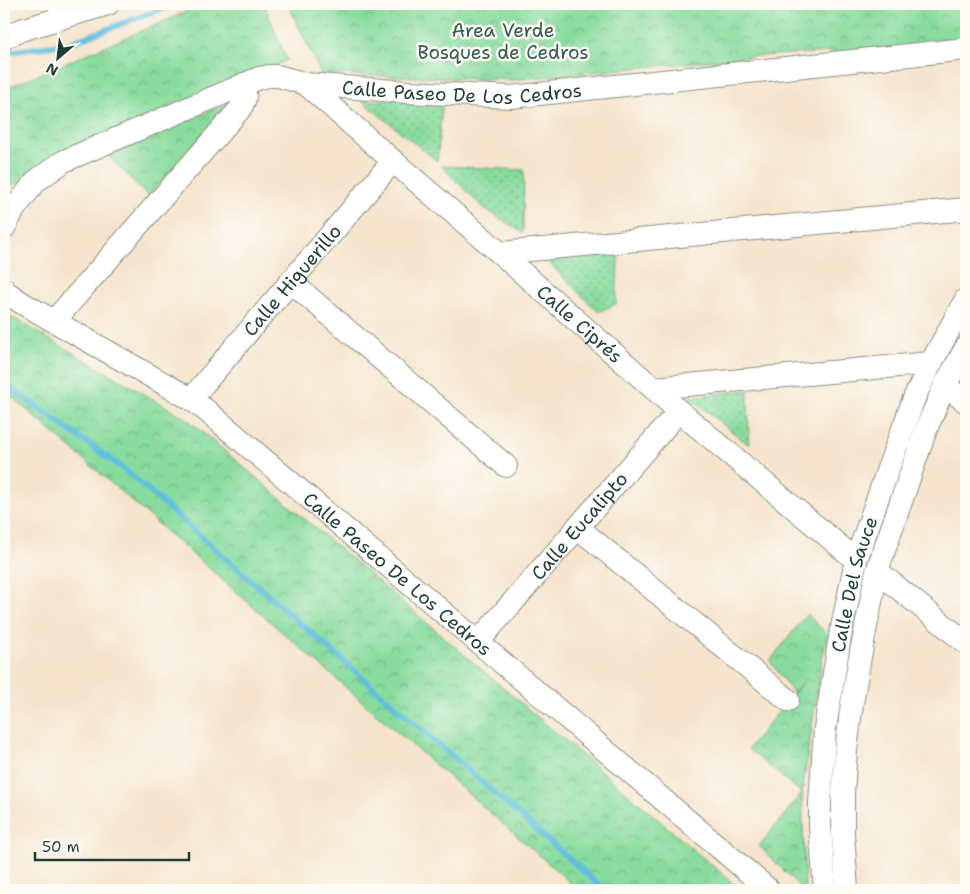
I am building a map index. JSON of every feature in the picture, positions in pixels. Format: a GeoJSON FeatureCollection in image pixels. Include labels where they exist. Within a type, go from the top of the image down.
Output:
{"type":"FeatureCollection","features":[{"type":"Feature","properties":{"kind":"street"},"geometry":{"type":"LineString","coordinates":[[4,38],[21,30],[108,4]]}},
{"type":"Feature","properties":{"kind":"street","name":"Calle Paseo De Los Cedros"},"geometry":{"type":"LineString","coordinates":[[4,228],[15,208],[36,181],[64,161],[244,84],[269,76],[278,76],[306,84],[407,92],[511,96],[966,49]]}},
{"type":"Feature","properties":{"kind":"street"},"geometry":{"type":"LineString","coordinates":[[54,321],[240,109],[246,96],[244,84]]}},
{"type":"Feature","properties":{"kind":"street","name":"Calle Ciprés"},"geometry":{"type":"LineString","coordinates":[[306,84],[679,411],[856,560]]}},
{"type":"Feature","properties":{"kind":"street","name":"Calle Higuerillo"},"geometry":{"type":"LineString","coordinates":[[191,399],[393,161]]}},
{"type":"Feature","properties":{"kind":"street"},"geometry":{"type":"LineString","coordinates":[[500,253],[966,209]]}},
{"type":"Feature","properties":{"kind":"street"},"geometry":{"type":"LineString","coordinates":[[291,282],[506,466]]}},
{"type":"Feature","properties":{"kind":"street","name":"Calle Paseo De Los Cedros"},"geometry":{"type":"LineString","coordinates":[[4,289],[22,303],[191,399],[208,412],[769,890]]}},
{"type":"Feature","properties":{"kind":"street","name":"Calle Del Sauce"},"geometry":{"type":"LineString","coordinates":[[824,890],[820,802],[825,728],[840,637],[856,560],[915,396],[966,299]]}},
{"type":"Feature","properties":{"kind":"street","name":"Calle Del Sauce"},"geometry":{"type":"LineString","coordinates":[[846,890],[843,793],[846,750],[858,666],[877,571],[925,432],[945,384],[966,348]]}},
{"type":"Feature","properties":{"kind":"street"},"geometry":{"type":"LineString","coordinates":[[653,388],[931,363]]}},
{"type":"Feature","properties":{"kind":"street"},"geometry":{"type":"LineString","coordinates":[[945,384],[966,402]]}},
{"type":"Feature","properties":{"kind":"street","name":"Calle Eucalipto"},"geometry":{"type":"LineString","coordinates":[[478,642],[679,411]]}},
{"type":"Feature","properties":{"kind":"street"},"geometry":{"type":"LineString","coordinates":[[577,527],[788,700]]}},
{"type":"Feature","properties":{"kind":"street"},"geometry":{"type":"LineString","coordinates":[[877,571],[966,643]]}},
{"type":"Feature","properties":{"kind":"green space"},"geometry":{"type":"Polygon","coordinates":[[[205,4],[264,4],[287,60],[4,189],[4,89],[205,4]]]}},
{"type":"Feature","properties":{"kind":"green space","name":"Area Verde Bosques de Cedros"},"geometry":{"type":"Polygon","coordinates":[[[288,4],[966,4],[966,45],[758,56],[513,80],[321,74],[288,4]]]}},
{"type":"Feature","properties":{"kind":"green space"},"geometry":{"type":"Polygon","coordinates":[[[443,98],[437,161],[362,101],[443,98]]]}},
{"type":"Feature","properties":{"kind":"green space"},"geometry":{"type":"Polygon","coordinates":[[[234,100],[148,196],[108,156],[234,100]]]}},
{"type":"Feature","properties":{"kind":"green space"},"geometry":{"type":"Polygon","coordinates":[[[441,166],[524,170],[523,233],[481,206],[441,166]]]}},
{"type":"Feature","properties":{"kind":"green space"},"geometry":{"type":"Polygon","coordinates":[[[619,242],[616,304],[598,312],[540,254],[619,242]]]}},
{"type":"Feature","properties":{"kind":"green space"},"geometry":{"type":"Polygon","coordinates":[[[4,313],[186,418],[741,890],[579,890],[4,390],[4,313]]]}},
{"type":"Feature","properties":{"kind":"green space"},"geometry":{"type":"Polygon","coordinates":[[[748,390],[749,445],[689,397],[748,390]]]}},
{"type":"Feature","properties":{"kind":"green space"},"geometry":{"type":"Polygon","coordinates":[[[807,614],[828,635],[822,659],[802,793],[748,749],[803,682],[793,693],[770,661],[807,614]]]}},
{"type":"Feature","properties":{"kind":"green space"},"geometry":{"type":"Polygon","coordinates":[[[802,793],[805,890],[759,846],[802,793]]]}},
{"type":"Feature","properties":{"kind":"waterway"},"geometry":{"type":"LineString","coordinates":[[4,55],[7,52],[67,44],[175,4]]}},
{"type":"Feature","properties":{"kind":"waterway"},"geometry":{"type":"LineString","coordinates":[[4,383],[125,470],[605,890]]}}]}
